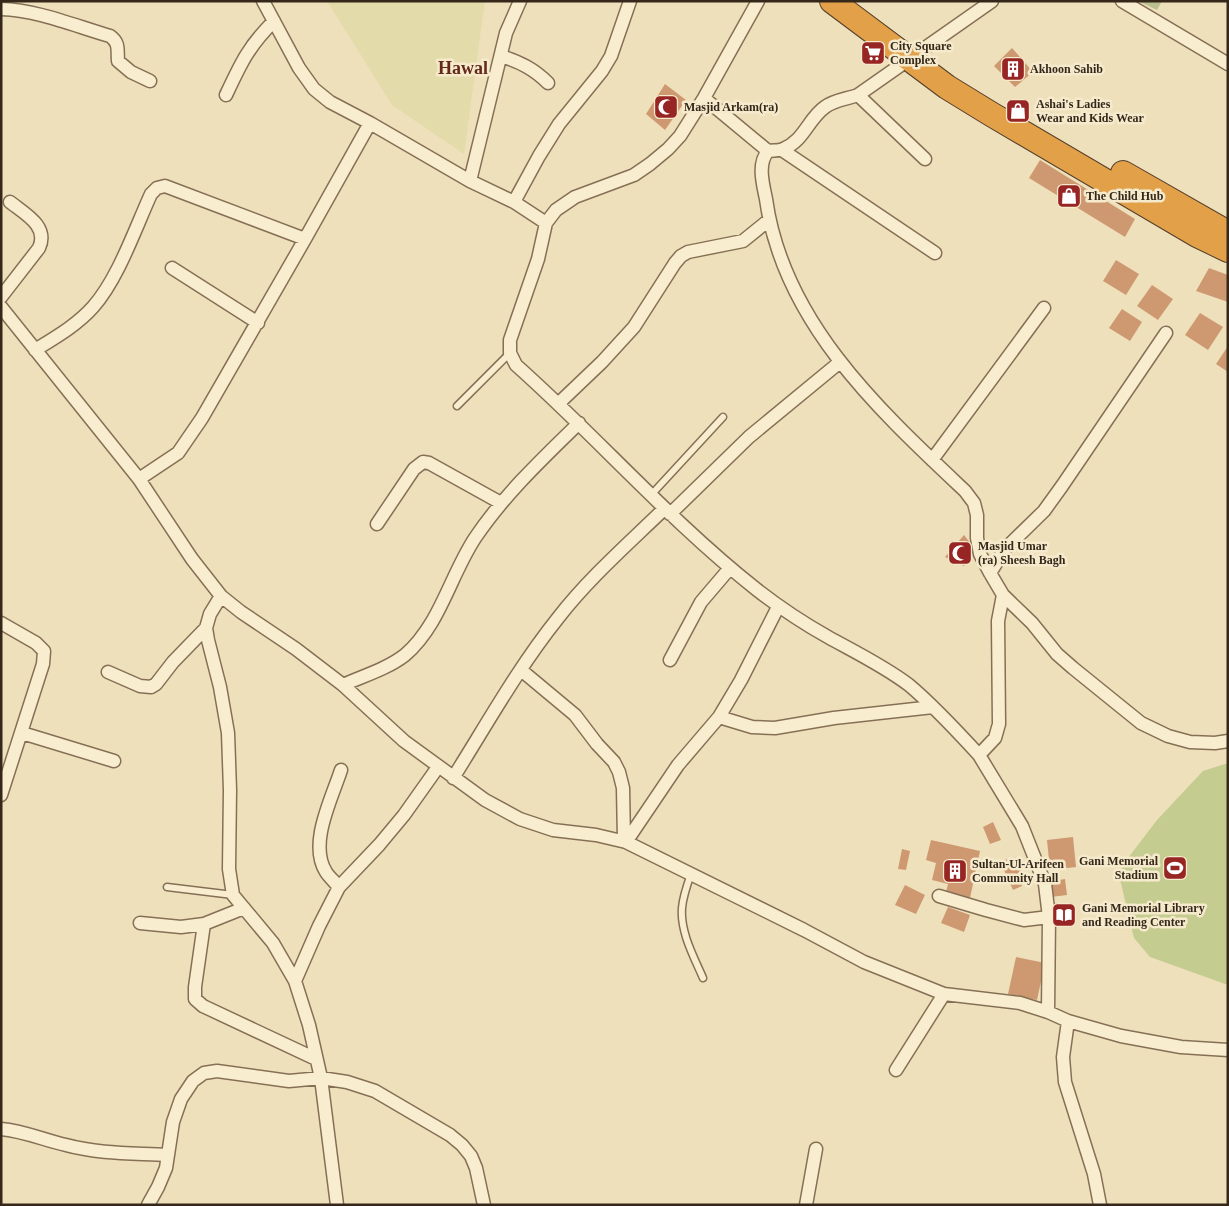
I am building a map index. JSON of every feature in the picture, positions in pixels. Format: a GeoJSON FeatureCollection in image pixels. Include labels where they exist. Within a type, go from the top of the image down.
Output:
{"type":"FeatureCollection","features":[{"type":"Feature","properties":{"kind":"highway"},"geometry":{"type":"LineString","coordinates":[[832,1],[916,55],[991,96],[1228,233]]}},
{"type":"Feature","properties":{"kind":"highway"},"geometry":{"type":"LineString","coordinates":[[857,1],[916,55],[947,87],[1197,234],[1228,250]]}},
{"type":"Feature","properties":{"kind":"street"},"geometry":{"type":"LineString","coordinates":[[263,1],[299,68],[314,89],[330,102],[470,181],[514,202],[546,223]]}},
{"type":"Feature","properties":{"kind":"street"},"geometry":{"type":"LineString","coordinates":[[470,181],[509,23],[520,1]]}},
{"type":"Feature","properties":{"kind":"street"},"geometry":{"type":"LineString","coordinates":[[514,202],[559,124],[602,71],[611,56],[630,1]]}},
{"type":"Feature","properties":{"kind":"street"},"geometry":{"type":"LineString","coordinates":[[758,1],[704,98],[680,136],[668,149],[634,175],[576,197],[556,210],[546,223],[538,259],[510,340],[510,353],[516,365],[579,422],[667,512],[730,568],[778,607],[825,636],[879,665],[909,686],[933,707],[978,755],[1026,835],[1045,884],[1049,917],[1048,1012]]}},
{"type":"Feature","properties":{"kind":"street"},"geometry":{"type":"LineString","coordinates":[[704,98],[768,151],[782,150],[800,138],[819,112],[825,107],[834,102],[858,95],[992,1]]}},
{"type":"Feature","properties":{"kind":"street"},"geometry":{"type":"LineString","coordinates":[[1122,1],[1228,64]]}},
{"type":"Feature","properties":{"kind":"street"},"geometry":{"type":"LineString","coordinates":[[1,8],[31,13],[110,36],[116,40],[118,46],[118,61],[131,72],[150,81]]}},
{"type":"Feature","properties":{"kind":"street"},"geometry":{"type":"LineString","coordinates":[[226,95],[250,47],[274,21]]}},
{"type":"Feature","properties":{"kind":"street"},"geometry":{"type":"LineString","coordinates":[[501,56],[527,66],[548,83]]}},
{"type":"Feature","properties":{"kind":"street"},"geometry":{"type":"LineString","coordinates":[[858,95],[925,159]]}},
{"type":"Feature","properties":{"kind":"street"},"geometry":{"type":"LineString","coordinates":[[139,479],[178,453],[202,418],[258,323],[370,123]]}},
{"type":"Feature","properties":{"kind":"street"},"geometry":{"type":"LineString","coordinates":[[782,150],[935,253]]}},
{"type":"Feature","properties":{"kind":"street"},"geometry":{"type":"LineString","coordinates":[[768,151],[761,169],[769,220],[786,273],[795,293],[814,327],[840,362],[885,412],[965,491],[974,503],[977,515],[977,538],[980,554],[1003,595],[1032,623],[1057,654],[1142,723],[1168,736],[1190,742],[1215,743],[1228,741]]}},
{"type":"Feature","properties":{"kind":"street"},"geometry":{"type":"LineString","coordinates":[[35,350],[69,329],[94,306],[112,279],[150,194],[157,188],[165,186],[305,239]]}},
{"type":"Feature","properties":{"kind":"street"},"geometry":{"type":"LineString","coordinates":[[1,297],[39,248],[42,240],[41,230],[34,221],[10,202]]}},
{"type":"Feature","properties":{"kind":"street"},"geometry":{"type":"LineString","coordinates":[[559,403],[602,362],[634,327],[681,256],[688,252],[743,241],[769,220]]}},
{"type":"Feature","properties":{"kind":"street"},"geometry":{"type":"LineString","coordinates":[[172,268],[258,323]]}},
{"type":"Feature","properties":{"kind":"street"},"geometry":{"type":"LineString","coordinates":[[1,306],[139,479],[192,559],[221,596],[343,685],[404,741],[485,800],[520,819],[553,830],[596,835],[625,841],[864,962],[944,994],[1020,1003],[1068,1021],[1121,1036],[1181,1047],[1228,1050]]}},
{"type":"Feature","properties":{"kind":"street"},"geometry":{"type":"LineString","coordinates":[[932,460],[1044,308]]}},
{"type":"Feature","properties":{"kind":"street"},"geometry":{"type":"LineString","coordinates":[[990,573],[1005,549],[1044,511],[1166,333]]}},
{"type":"Feature","properties":{"kind":"street"},"geometry":{"type":"LineString","coordinates":[[453,778],[521,670],[557,618],[591,580],[750,437],[840,362]]}},
{"type":"Feature","properties":{"kind":"street"},"geometry":{"type":"LineString","coordinates":[[343,685],[380,670],[403,656],[419,641],[432,622],[474,540],[501,502],[579,422]]}},
{"type":"Feature","properties":{"kind":"street"},"geometry":{"type":"LineString","coordinates":[[377,524],[414,469],[423,462],[429,463],[501,502]]}},
{"type":"Feature","properties":{"kind":"street"},"geometry":{"type":"LineString","coordinates":[[670,660],[701,602],[730,568]]}},
{"type":"Feature","properties":{"kind":"street"},"geometry":{"type":"LineString","coordinates":[[978,755],[995,738],[999,724],[998,621],[1003,595]]}},
{"type":"Feature","properties":{"kind":"street"},"geometry":{"type":"LineString","coordinates":[[221,596],[210,614],[206,628],[220,686],[228,733],[230,790],[229,869],[233,895],[273,943],[295,981],[309,1025],[320,1078],[337,1205]]}},
{"type":"Feature","properties":{"kind":"street"},"geometry":{"type":"LineString","coordinates":[[625,841],[678,765],[719,717],[741,680],[778,607]]}},
{"type":"Feature","properties":{"kind":"street"},"geometry":{"type":"LineString","coordinates":[[1,623],[36,643],[44,651],[43,664],[1,795]]}},
{"type":"Feature","properties":{"kind":"street"},"geometry":{"type":"LineString","coordinates":[[108,672],[140,686],[151,688],[206,628]]}},
{"type":"Feature","properties":{"kind":"street"},"geometry":{"type":"LineString","coordinates":[[521,670],[575,715],[597,744],[614,762],[620,772],[623,788],[625,841]]}},
{"type":"Feature","properties":{"kind":"street"},"geometry":{"type":"LineString","coordinates":[[719,717],[752,727],[775,728],[834,718],[933,707]]}},
{"type":"Feature","properties":{"kind":"street"},"geometry":{"type":"LineString","coordinates":[[22,733],[114,760]]}},
{"type":"Feature","properties":{"kind":"street"},"geometry":{"type":"LineString","coordinates":[[295,981],[319,926],[339,887],[379,845],[404,815],[438,767]]}},
{"type":"Feature","properties":{"kind":"street"},"geometry":{"type":"LineString","coordinates":[[339,887],[326,872],[320,857],[319,843],[323,824],[341,770]]}},
{"type":"Feature","properties":{"kind":"street"},"geometry":{"type":"LineString","coordinates":[[939,896],[1024,920],[1049,917]]}},
{"type":"Feature","properties":{"kind":"street"},"geometry":{"type":"LineString","coordinates":[[140,923],[181,927],[204,924],[244,908]]}},
{"type":"Feature","properties":{"kind":"street"},"geometry":{"type":"LineString","coordinates":[[204,924],[195,999],[203,1006],[316,1060]]}},
{"type":"Feature","properties":{"kind":"street"},"geometry":{"type":"LineString","coordinates":[[896,1070],[944,994]]}},
{"type":"Feature","properties":{"kind":"street"},"geometry":{"type":"LineString","coordinates":[[1068,1021],[1063,1057],[1065,1082],[1094,1174],[1100,1205]]}},
{"type":"Feature","properties":{"kind":"street"},"geometry":{"type":"LineString","coordinates":[[148,1205],[166,1168],[173,1122],[181,1099],[193,1081],[204,1073],[217,1071],[289,1081],[320,1078],[347,1082],[375,1091],[450,1135],[462,1145],[471,1156],[476,1168],[484,1205]]}},
{"type":"Feature","properties":{"kind":"street"},"geometry":{"type":"LineString","coordinates":[[1,1129],[30,1134],[66,1146],[104,1152],[167,1155]]}},
{"type":"Feature","properties":{"kind":"street"},"geometry":{"type":"LineString","coordinates":[[806,1205],[816,1149]]}},
{"type":"Feature","properties":{"kind":"lane"},"geometry":{"type":"LineString","coordinates":[[457,406],[510,353]]}},
{"type":"Feature","properties":{"kind":"lane"},"geometry":{"type":"LineString","coordinates":[[651,495],[723,417]]}},
{"type":"Feature","properties":{"kind":"lane"},"geometry":{"type":"LineString","coordinates":[[691,874],[684,893],[682,908],[683,924],[689,946],[702,978]]}},
{"type":"Feature","properties":{"kind":"lane"},"geometry":{"type":"LineString","coordinates":[[167,887],[233,895]]}},
{"type":"Feature","properties":{"kind":"shaded area"},"geometry":{"type":"Polygon","coordinates":[[[327,1],[485,1],[464,154],[392,105],[327,1]]]}},
{"type":"Feature","properties":{"kind":"green space"},"geometry":{"type":"Polygon","coordinates":[[[1138,1],[1162,1],[1157,10],[1138,1]]]}},
{"type":"Feature","properties":{"kind":"green space","name":"Gani Memorial Stadium"},"geometry":{"type":"Polygon","coordinates":[[[1228,763],[1228,985],[1150,957],[1134,938],[1119,875],[1125,862],[1157,820],[1203,771],[1228,763]]]}},
{"type":"Feature","properties":{"kind":"building","name":"Akhoon Sahib"},"geometry":{"type":"Polygon","coordinates":[[[1012,48],[1033,72],[1015,87],[994,66],[1012,48]]]}},
{"type":"Feature","properties":{"kind":"building","name":"Masjid Arkam(ra)"},"geometry":{"type":"Polygon","coordinates":[[[665,84],[686,100],[665,130],[646,114],[665,84]]]}},
{"type":"Feature","properties":{"kind":"building"},"geometry":{"type":"Polygon","coordinates":[[[1040,160],[1135,219],[1125,237],[1029,178],[1040,160]]]}},
{"type":"Feature","properties":{"kind":"building"},"geometry":{"type":"Polygon","coordinates":[[[1116,260],[1139,274],[1126,295],[1103,281],[1116,260]]]}},
{"type":"Feature","properties":{"kind":"building"},"geometry":{"type":"Polygon","coordinates":[[[1209,268],[1228,275],[1228,302],[1196,291],[1209,268]]]}},
{"type":"Feature","properties":{"kind":"building"},"geometry":{"type":"Polygon","coordinates":[[[1152,285],[1173,299],[1158,320],[1137,306],[1152,285]]]}},
{"type":"Feature","properties":{"kind":"building"},"geometry":{"type":"Polygon","coordinates":[[[1122,309],[1142,322],[1130,341],[1109,328],[1122,309]]]}},
{"type":"Feature","properties":{"kind":"building"},"geometry":{"type":"Polygon","coordinates":[[[1200,313],[1223,327],[1208,350],[1185,335],[1200,313]]]}},
{"type":"Feature","properties":{"kind":"building"},"geometry":{"type":"Polygon","coordinates":[[[1228,346],[1228,372],[1216,364],[1228,346]]]}},
{"type":"Feature","properties":{"kind":"building","name":"Masjid Umar (ra) Sheesh Bagh"},"geometry":{"type":"Polygon","coordinates":[[[964,535],[975,549],[964,566],[945,557],[964,535]]]}},
{"type":"Feature","properties":{"kind":"building"},"geometry":{"type":"Polygon","coordinates":[[[993,822],[1001,840],[990,844],[983,827],[993,822]]]}},
{"type":"Feature","properties":{"kind":"building"},"geometry":{"type":"Polygon","coordinates":[[[1073,837],[1076,867],[1050,870],[1047,840],[1073,837]]]}},
{"type":"Feature","properties":{"kind":"building","name":"Sultan-Ul-Arifeen Community Hall"},"geometry":{"type":"Polygon","coordinates":[[[931,840],[980,851],[970,898],[946,892],[948,884],[932,880],[936,863],[926,860],[931,840]]]}},
{"type":"Feature","properties":{"kind":"building"},"geometry":{"type":"Polygon","coordinates":[[[902,849],[910,851],[906,870],[898,869],[902,849]]]}},
{"type":"Feature","properties":{"kind":"building"},"geometry":{"type":"Polygon","coordinates":[[[1017,857],[1022,872],[1018,873],[1022,886],[1013,890],[1000,861],[1017,857]]]}},
{"type":"Feature","properties":{"kind":"building"},"geometry":{"type":"Polygon","coordinates":[[[1065,879],[1067,895],[1051,897],[1048,882],[1065,879]]]}},
{"type":"Feature","properties":{"kind":"building"},"geometry":{"type":"Polygon","coordinates":[[[905,885],[925,895],[916,914],[895,905],[905,885]]]}},
{"type":"Feature","properties":{"kind":"building"},"geometry":{"type":"Polygon","coordinates":[[[948,907],[970,915],[964,932],[941,923],[948,907]]]}},
{"type":"Feature","properties":{"kind":"building"},"geometry":{"type":"Polygon","coordinates":[[[1016,957],[1045,963],[1037,1000],[1008,994],[1016,957]]]}},
{"type":"Feature","properties":{"kind":"place","name":"City Square Complex"},"geometry":{"type":"Point","coordinates":[873,53]}},
{"type":"Feature","properties":{"kind":"place","name":"Akhoon Sahib"},"geometry":{"type":"Point","coordinates":[1013,69]}},
{"type":"Feature","properties":{"kind":"place","name":"Masjid Arkam(ra)"},"geometry":{"type":"Point","coordinates":[666,107]}},
{"type":"Feature","properties":{"kind":"place","name":"Ashai's Ladies Wear and Kids Wear"},"geometry":{"type":"Point","coordinates":[1018,111]}},
{"type":"Feature","properties":{"kind":"place","name":"The Child Hub"},"geometry":{"type":"Point","coordinates":[1069,196]}},
{"type":"Feature","properties":{"kind":"place","name":"Masjid Umar (ra) Sheesh Bagh"},"geometry":{"type":"Point","coordinates":[960,553]}},
{"type":"Feature","properties":{"kind":"place","name":"Gani Memorial Stadium"},"geometry":{"type":"Point","coordinates":[1175,868]}},
{"type":"Feature","properties":{"kind":"place","name":"Sultan-Ul-Arifeen Community Hall"},"geometry":{"type":"Point","coordinates":[955,871]}},
{"type":"Feature","properties":{"kind":"place","name":"Gani Memorial Library and Reading Center"},"geometry":{"type":"Point","coordinates":[1064,915]}},
{"type":"Feature","properties":{"kind":"district","name":"Hawal"},"geometry":{"type":"Point","coordinates":[463,68]}}]}
